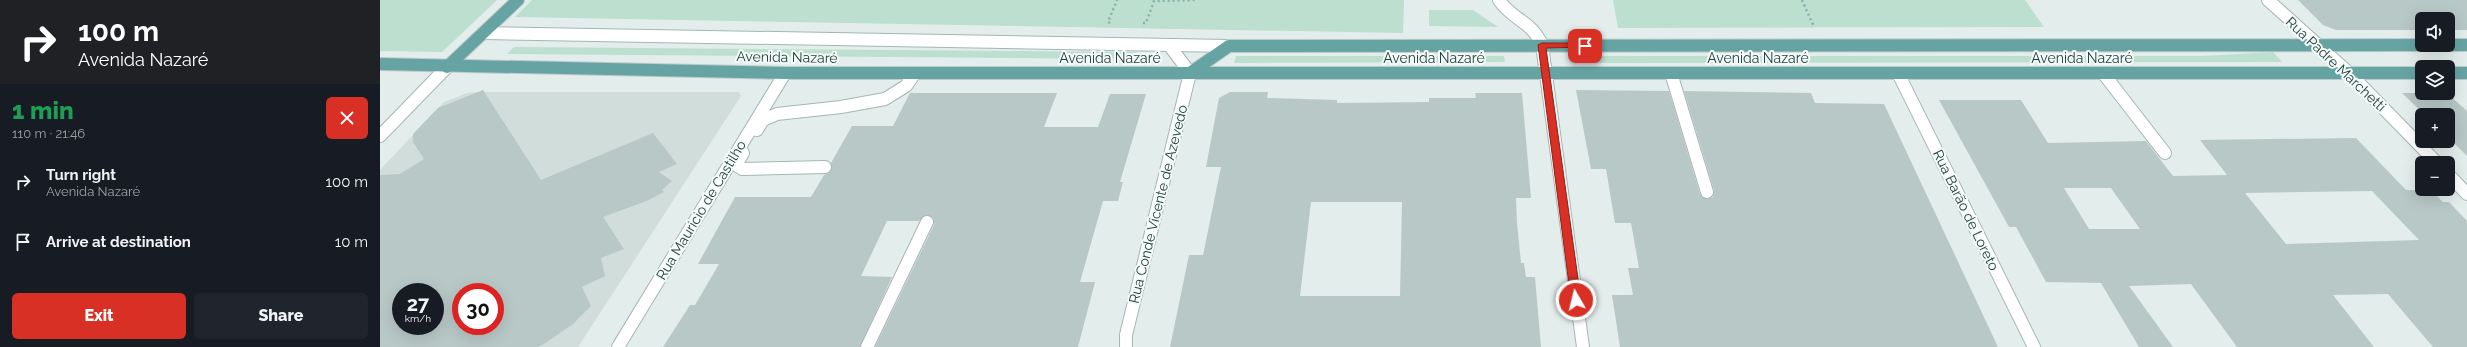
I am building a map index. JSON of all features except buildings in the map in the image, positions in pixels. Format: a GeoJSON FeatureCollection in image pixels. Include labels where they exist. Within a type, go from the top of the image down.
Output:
{"type":"FeatureCollection","features":[{"type":"Feature","properties":{"kind":"main road"},"geometry":{"type":"LineString","coordinates":[[447,67],[518,0]]}},
{"type":"Feature","properties":{"kind":"main road","name":"Avenida Nazaré"},"geometry":{"type":"LineString","coordinates":[[1229,46],[2467,45]]}},
{"type":"Feature","properties":{"kind":"main road"},"geometry":{"type":"LineString","coordinates":[[1190,73],[1229,46]]}},
{"type":"Feature","properties":{"kind":"main road","name":"Avenida Nazaré"},"geometry":{"type":"LineString","coordinates":[[380,64],[447,67],[785,73],[2415,73]]}},
{"type":"Feature","properties":{"kind":"main road"},"geometry":{"type":"LineString","coordinates":[[2455,73],[2467,73]]}},
{"type":"Feature","properties":{"kind":"street"},"geometry":{"type":"LineString","coordinates":[[1499,0],[1503,8],[1529,24],[1539,36],[1542,45],[1583,347]]}},
{"type":"Feature","properties":{"kind":"street","name":"Rua Padre Marchetti"},"geometry":{"type":"LineString","coordinates":[[2268,0],[2317,46],[2349,73],[2430,156]]}},
{"type":"Feature","properties":{"kind":"street","name":"Avenida Nazaré"},"geometry":{"type":"LineString","coordinates":[[483,33],[512,32],[1229,46]]}},
{"type":"Feature","properties":{"kind":"street"},"geometry":{"type":"LineString","coordinates":[[1169,45],[1190,73]]}},
{"type":"Feature","properties":{"kind":"street"},"geometry":{"type":"LineString","coordinates":[[380,136],[447,67]]}},
{"type":"Feature","properties":{"kind":"street","name":"Rua Mauricio de Castilho"},"geometry":{"type":"LineString","coordinates":[[618,347],[785,73]]}},
{"type":"Feature","properties":{"kind":"street"},"geometry":{"type":"LineString","coordinates":[[825,167],[742,169],[736,165],[763,120],[793,111],[840,107],[885,99],[906,86],[915,73]]}},
{"type":"Feature","properties":{"kind":"street","name":"Rua Conde Vicente de Azevedo"},"geometry":{"type":"LineString","coordinates":[[1124,343],[1190,73]]}},
{"type":"Feature","properties":{"kind":"street"},"geometry":{"type":"LineString","coordinates":[[1671,73],[1707,192]]}},
{"type":"Feature","properties":{"kind":"street","name":"Rua Barão de Loreto"},"geometry":{"type":"LineString","coordinates":[[1898,73],[2034,347]]}},
{"type":"Feature","properties":{"kind":"street"},"geometry":{"type":"LineString","coordinates":[[2103,73],[2165,153]]}},
{"type":"Feature","properties":{"kind":"street"},"geometry":{"type":"LineString","coordinates":[[2455,181],[2467,194]]}},
{"type":"Feature","properties":{"kind":"street"},"geometry":{"type":"LineString","coordinates":[[867,347],[927,222]]}},
{"type":"Feature","properties":{"kind":"path"},"geometry":{"type":"LineString","coordinates":[[1115,23],[1108,22],[1117,0]]}},
{"type":"Feature","properties":{"kind":"path"},"geometry":{"type":"LineString","coordinates":[[1140,23],[1146,23],[1154,1],[1195,0]]}},
{"type":"Feature","properties":{"kind":"path"},"geometry":{"type":"LineString","coordinates":[[1802,0],[1815,31]]}},
{"type":"Feature","properties":{"kind":"shaded area"},"geometry":{"type":"Polygon","coordinates":[[[739,92],[741,96],[578,347],[380,347],[380,170],[444,102],[467,93],[739,92]]]}},
{"type":"Feature","properties":{"kind":"green space"},"geometry":{"type":"Polygon","coordinates":[[[380,0],[497,0],[442,52],[380,51],[380,0]]]}},
{"type":"Feature","properties":{"kind":"green space"},"geometry":{"type":"Polygon","coordinates":[[[532,0],[1404,0],[1403,33],[515,17],[532,0]]]}},
{"type":"Feature","properties":{"kind":"green space"},"geometry":{"type":"Polygon","coordinates":[[[1613,0],[2025,0],[2044,27],[1618,28],[1613,0]]]}},
{"type":"Feature","properties":{"kind":"green space"},"geometry":{"type":"Polygon","coordinates":[[[1429,10],[1473,10],[1498,27],[1429,26],[1429,10]]]}},
{"type":"Feature","properties":{"kind":"green space"},"geometry":{"type":"Polygon","coordinates":[[[514,47],[1137,52],[1135,59],[507,54],[514,47]]]}},
{"type":"Feature","properties":{"kind":"green space"},"geometry":{"type":"Polygon","coordinates":[[[2273,52],[2282,62],[1575,63],[1574,56],[2203,56],[2273,52]]]}},
{"type":"Feature","properties":{"kind":"green space"},"geometry":{"type":"Polygon","coordinates":[[[1236,56],[1504,56],[1505,62],[1234,63],[1236,56]]]}},
{"type":"Feature","properties":{"kind":"route"},"geometry":{"type":"LineString","coordinates":[[1576,300],[1542,45],[1585,46]]}}]}
